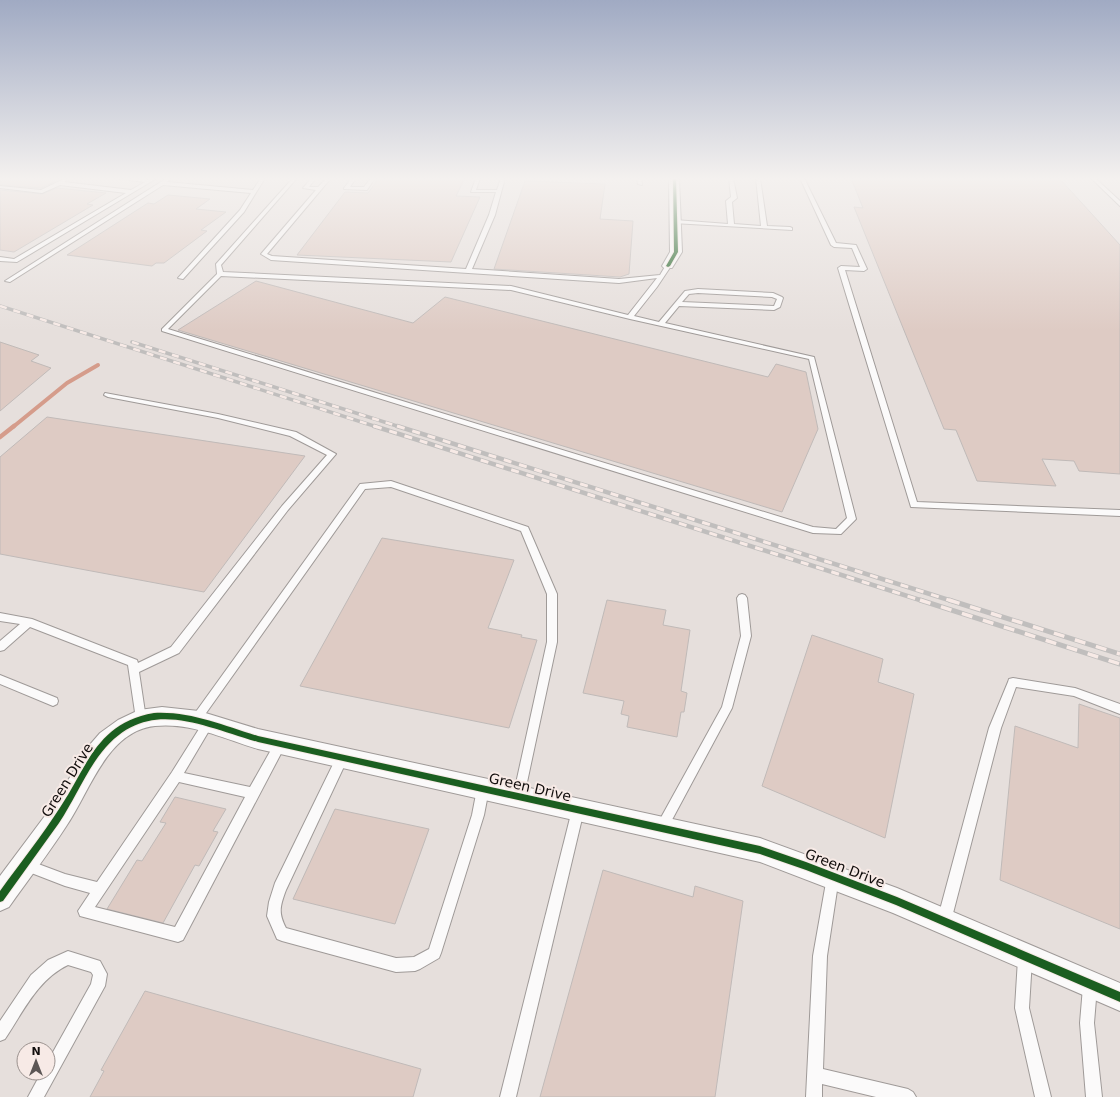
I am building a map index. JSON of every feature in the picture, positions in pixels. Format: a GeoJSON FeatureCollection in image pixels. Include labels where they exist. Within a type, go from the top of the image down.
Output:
{"type":"FeatureCollection","features":[{"type":"Feature","properties":{"kind":"street"},"geometry":{"type":"LineString","coordinates":[[668,266],[676,252],[675,229]]}},
{"type":"Feature","properties":{"kind":"street","name":"Green Drive"},"geometry":{"type":"LineString","coordinates":[[0,898],[61,813],[94,757],[107,740],[122,727],[141,719],[160,716],[178,716],[202,722],[237,734],[280,744],[760,850],[833,876],[944,921],[1120,997]]}},
{"type":"Feature","properties":{"kind":"lane"},"geometry":{"type":"LineString","coordinates":[[0,259],[15,261],[69,229]]}},
{"type":"Feature","properties":{"kind":"lane"},"geometry":{"type":"LineString","coordinates":[[8,281],[89,229]]}},
{"type":"Feature","properties":{"kind":"lane"},"geometry":{"type":"LineString","coordinates":[[181,278],[225,229]]}},
{"type":"Feature","properties":{"kind":"lane"},"geometry":{"type":"LineString","coordinates":[[220,274],[218,265],[250,229]]}},
{"type":"Feature","properties":{"kind":"lane"},"geometry":{"type":"LineString","coordinates":[[285,229],[264,254],[271,258],[619,281],[662,276]]}},
{"type":"Feature","properties":{"kind":"lane"},"geometry":{"type":"LineString","coordinates":[[468,271],[486,229]]}},
{"type":"Feature","properties":{"kind":"lane"},"geometry":{"type":"LineString","coordinates":[[826,229],[834,245],[854,246],[864,269],[841,268],[914,505],[1120,513]]}},
{"type":"Feature","properties":{"kind":"lane"},"geometry":{"type":"LineString","coordinates":[[630,316],[662,276],[668,266]]}},
{"type":"Feature","properties":{"kind":"lane"},"geometry":{"type":"LineString","coordinates":[[220,274],[511,288],[630,316],[812,358],[852,519],[838,532],[813,530],[164,330],[220,274]]}},
{"type":"Feature","properties":{"kind":"lane"},"geometry":{"type":"LineString","coordinates":[[661,324],[677,304],[687,292],[773,295],[780,298],[777,307],[774,308],[677,304]]}},
{"type":"Feature","properties":{"kind":"lane"},"geometry":{"type":"LineString","coordinates":[[108,395],[218,416],[293,434],[332,454],[285,508],[175,650],[134,670]]}},
{"type":"Feature","properties":{"kind":"lane"},"geometry":{"type":"LineString","coordinates":[[280,744],[178,935],[85,911],[176,776],[202,722],[363,486],[391,484],[525,529],[552,594],[552,642],[519,797]]}},
{"type":"Feature","properties":{"kind":"lane"},"geometry":{"type":"LineString","coordinates":[[662,829],[727,708],[746,636],[742,598]]}},
{"type":"Feature","properties":{"kind":"lane"},"geometry":{"type":"LineString","coordinates":[[0,617],[29,622],[133,663],[141,719]]}},
{"type":"Feature","properties":{"kind":"lane"},"geometry":{"type":"LineString","coordinates":[[0,647],[29,622]]}},
{"type":"Feature","properties":{"kind":"lane"},"geometry":{"type":"LineString","coordinates":[[0,679],[52,701]]}},
{"type":"Feature","properties":{"kind":"lane"},"geometry":{"type":"LineString","coordinates":[[944,921],[995,728],[1013,682],[1075,692],[1120,709]]}},
{"type":"Feature","properties":{"kind":"lane"},"geometry":{"type":"LineString","coordinates":[[342,758],[280,888],[272,909],[275,921],[282,934],[396,965],[415,964],[434,953],[478,815],[483,789]]}},
{"type":"Feature","properties":{"kind":"lane"},"geometry":{"type":"LineString","coordinates":[[176,776],[253,793]]}},
{"type":"Feature","properties":{"kind":"lane"},"geometry":{"type":"LineString","coordinates":[[508,1097],[578,810]]}},
{"type":"Feature","properties":{"kind":"lane"},"geometry":{"type":"LineString","coordinates":[[24,864],[65,880],[100,889]]}},
{"type":"Feature","properties":{"kind":"lane"},"geometry":{"type":"LineString","coordinates":[[814,1097],[820,956],[833,876]]}},
{"type":"Feature","properties":{"kind":"lane"},"geometry":{"type":"LineString","coordinates":[[1025,956],[1022,1008],[1043,1097]]}},
{"type":"Feature","properties":{"kind":"lane"},"geometry":{"type":"LineString","coordinates":[[0,1034],[36,980],[53,965],[68,958],[95,966],[100,974],[98,986],[36,1097]]}},
{"type":"Feature","properties":{"kind":"lane"},"geometry":{"type":"LineString","coordinates":[[1090,984],[1087,1023],[1094,1097]]}},
{"type":"Feature","properties":{"kind":"lane"},"geometry":{"type":"LineString","coordinates":[[815,1074],[908,1097]]}},
{"type":"Feature","properties":{"kind":"building"},"geometry":{"type":"Polygon","coordinates":[[[0,229],[52,229],[14,252],[0,250],[0,229]]]}},
{"type":"Feature","properties":{"kind":"building"},"geometry":{"type":"Polygon","coordinates":[[[107,229],[202,229],[201,230],[207,231],[164,263],[156,263],[152,266],[67,255],[107,229]]]}},
{"type":"Feature","properties":{"kind":"building"},"geometry":{"type":"Polygon","coordinates":[[[317,229],[466,229],[451,262],[297,255],[317,229]]]}},
{"type":"Feature","properties":{"kind":"building"},"geometry":{"type":"Polygon","coordinates":[[[508,229],[632,229],[629,274],[620,277],[494,269],[508,229]]]}},
{"type":"Feature","properties":{"kind":"building"},"geometry":{"type":"Polygon","coordinates":[[[863,229],[1106,229],[1120,245],[1120,474],[1079,471],[1074,461],[1042,459],[1056,486],[977,481],[956,430],[944,429],[863,229]]]}},
{"type":"Feature","properties":{"kind":"building"},"geometry":{"type":"Polygon","coordinates":[[[256,281],[413,323],[445,297],[768,377],[776,364],[806,372],[818,429],[782,512],[178,330],[256,281]]]}},
{"type":"Feature","properties":{"kind":"building"},"geometry":{"type":"Polygon","coordinates":[[[0,342],[39,355],[31,361],[51,368],[0,411],[0,342]]]}},
{"type":"Feature","properties":{"kind":"building"},"geometry":{"type":"Polygon","coordinates":[[[47,417],[305,456],[204,592],[0,554],[0,457],[47,417]]]}},
{"type":"Feature","properties":{"kind":"building"},"geometry":{"type":"Polygon","coordinates":[[[382,538],[514,560],[488,628],[522,635],[521,637],[537,640],[509,728],[300,686],[382,538]]]}},
{"type":"Feature","properties":{"kind":"building"},"geometry":{"type":"Polygon","coordinates":[[[607,600],[666,610],[663,625],[690,630],[681,691],[687,693],[684,712],[681,712],[677,737],[627,727],[629,716],[621,714],[624,701],[583,693],[607,600]]]}},
{"type":"Feature","properties":{"kind":"building"},"geometry":{"type":"Polygon","coordinates":[[[812,635],[883,659],[878,682],[914,694],[885,838],[762,786],[812,635]]]}},
{"type":"Feature","properties":{"kind":"building"},"geometry":{"type":"Polygon","coordinates":[[[1079,704],[1120,718],[1120,929],[1000,880],[1015,726],[1078,748],[1079,704]]]}},
{"type":"Feature","properties":{"kind":"building"},"geometry":{"type":"Polygon","coordinates":[[[175,797],[226,809],[213,831],[218,832],[199,866],[195,865],[163,923],[107,909],[137,860],[142,861],[166,823],[160,822],[175,797]]]}},
{"type":"Feature","properties":{"kind":"building"},"geometry":{"type":"Polygon","coordinates":[[[335,809],[429,829],[395,924],[293,899],[335,809]]]}},
{"type":"Feature","properties":{"kind":"building"},"geometry":{"type":"Polygon","coordinates":[[[603,870],[693,897],[695,886],[743,901],[715,1097],[540,1097],[603,870]]]}},
{"type":"Feature","properties":{"kind":"building"},"geometry":{"type":"Polygon","coordinates":[[[145,991],[421,1069],[413,1097],[90,1097],[104,1071],[101,1070],[145,991]]]}},
{"type":"Feature","properties":{"kind":"waterway"},"geometry":{"type":"LineString","coordinates":[[13,427],[67,383],[98,365]]}},
{"type":"Feature","properties":{"kind":"waterway"},"geometry":{"type":"LineString","coordinates":[[0,437],[14,426]]}},
{"type":"Feature","properties":{"kind":"railway"},"geometry":{"type":"LineString","coordinates":[[0,306],[377,427]]}},
{"type":"Feature","properties":{"kind":"railway"},"geometry":{"type":"LineString","coordinates":[[132,342],[400,427]]}},
{"type":"Feature","properties":{"kind":"railway"},"geometry":{"type":"LineString","coordinates":[[374,426],[923,601]]}},
{"type":"Feature","properties":{"kind":"railway"},"geometry":{"type":"LineString","coordinates":[[397,426],[952,601]]}},
{"type":"Feature","properties":{"kind":"railway"},"geometry":{"type":"LineString","coordinates":[[920,600],[1120,664]]}},
{"type":"Feature","properties":{"kind":"railway"},"geometry":{"type":"LineString","coordinates":[[949,600],[1120,654]]}},
{"type":"Feature","properties":{"kind":"cycle path"},"geometry":{"type":"LineString","coordinates":[[668,266],[676,252],[675,229]]}},
{"type":"Feature","properties":{"kind":"cycle path"},"geometry":{"type":"LineString","coordinates":[[0,898],[64,809],[89,764],[101,747],[119,730],[139,720],[154,716],[174,716],[211,724],[258,739],[760,850],[897,901],[1120,997]]}}]}
